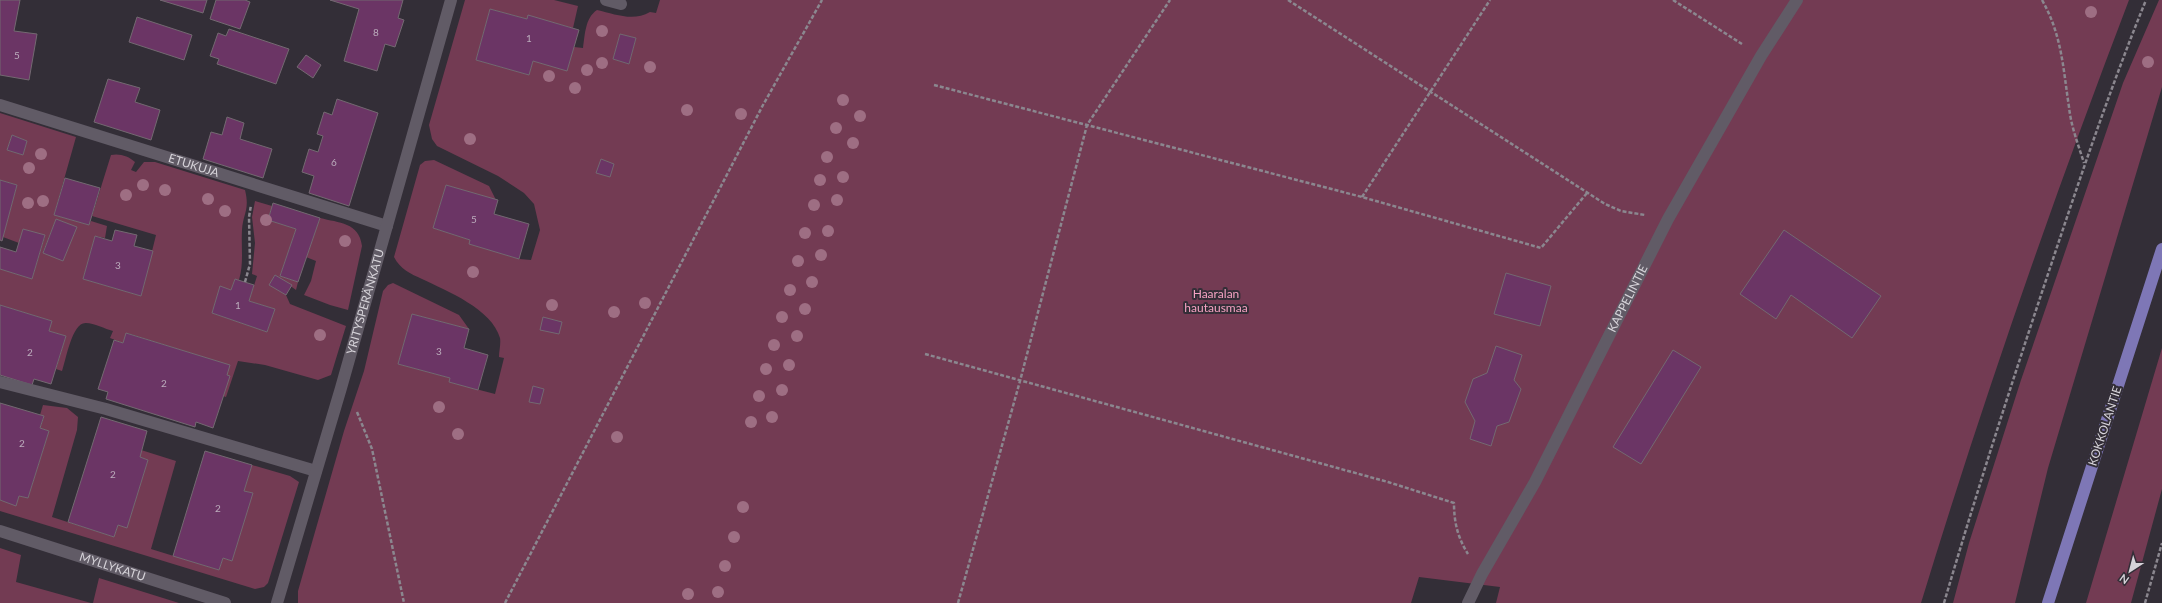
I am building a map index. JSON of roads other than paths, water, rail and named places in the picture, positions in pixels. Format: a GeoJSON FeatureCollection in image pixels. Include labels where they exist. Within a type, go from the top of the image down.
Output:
{"type":"FeatureCollection","features":[{"type":"Feature","properties":{"kind":"main road","name":"KOKKOLANTIE"},"geometry":{"type":"LineString","coordinates":[[2048,603],[2162,249]]}},
{"type":"Feature","properties":{"kind":"street","name":"YRITYSPERÄNKATU"},"geometry":{"type":"LineString","coordinates":[[277,603],[388,226],[451,0]]}},
{"type":"Feature","properties":{"kind":"street"},"geometry":{"type":"LineString","coordinates":[[606,0],[621,4]]}},
{"type":"Feature","properties":{"kind":"street","name":"KAPPELINTIE"},"geometry":{"type":"LineString","coordinates":[[1468,603],[1482,574],[1534,482],[1668,219],[1761,56],[1797,0]]}},
{"type":"Feature","properties":{"kind":"street","name":"ETUKUJA"},"geometry":{"type":"LineString","coordinates":[[0,105],[388,226]]}},
{"type":"Feature","properties":{"kind":"street"},"geometry":{"type":"LineString","coordinates":[[0,382],[106,409],[316,471]]}},
{"type":"Feature","properties":{"kind":"street","name":"MYLLYKATU"},"geometry":{"type":"LineString","coordinates":[[0,531],[225,603]]}},
{"type":"Feature","properties":{"kind":"park label","name":"Haaralan hautausmaa"},"geometry":{"type":"Point","coordinates":[1216,301]}}]}
